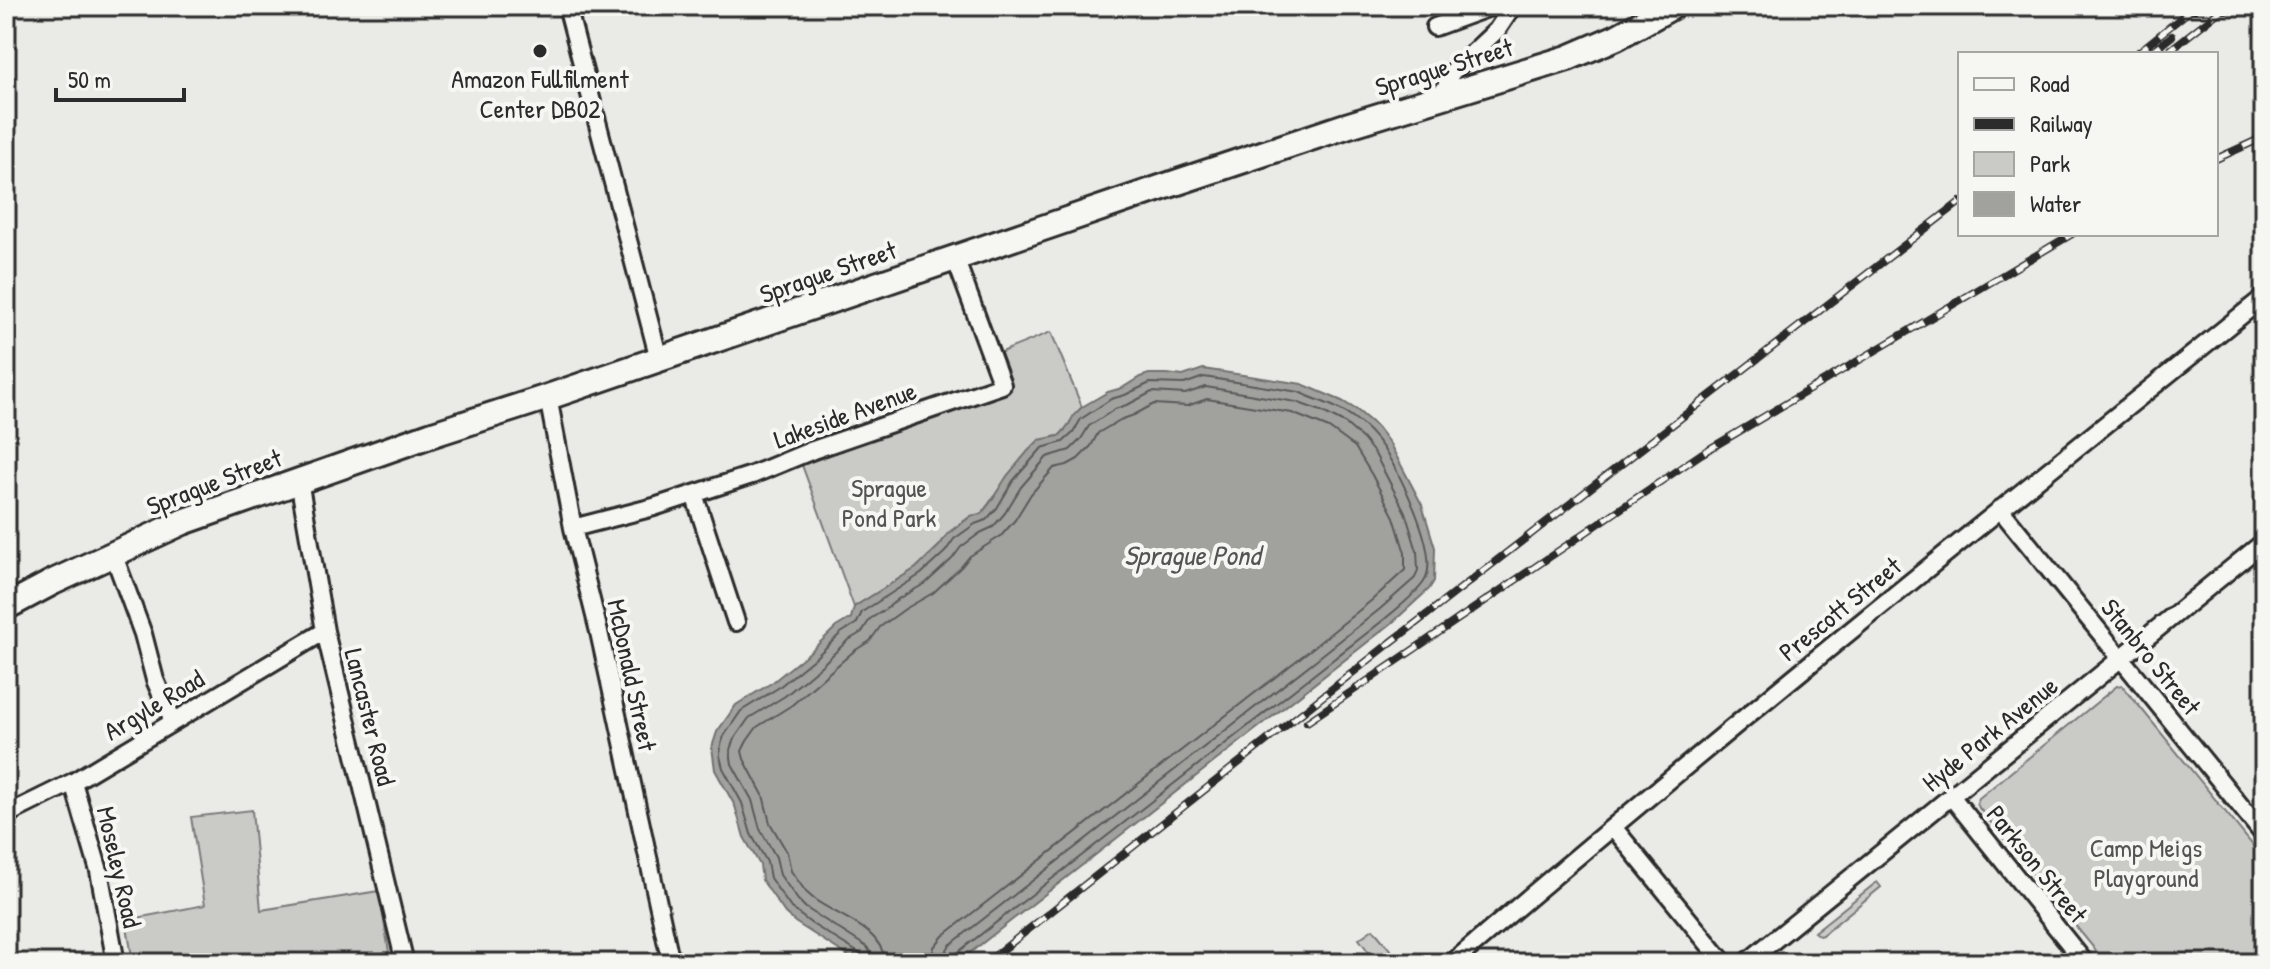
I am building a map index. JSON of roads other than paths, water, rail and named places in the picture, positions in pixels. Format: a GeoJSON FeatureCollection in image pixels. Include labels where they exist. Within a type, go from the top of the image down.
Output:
{"type":"FeatureCollection","features":[{"type":"Feature","properties":{"kind":"main road","name":"Sprague Street"},"geometry":{"type":"LineString","coordinates":[[6,607],[183,522],[299,480],[1335,130],[1593,49],[1673,6]]}},
{"type":"Feature","properties":{"kind":"street"},"geometry":{"type":"LineString","coordinates":[[567,6],[659,359]]}},
{"type":"Feature","properties":{"kind":"street"},"geometry":{"type":"LineString","coordinates":[[1435,27],[1493,6]]}},
{"type":"Feature","properties":{"kind":"street"},"geometry":{"type":"LineString","coordinates":[[1442,97],[1451,73],[1497,30],[1513,6]]}},
{"type":"Feature","properties":{"kind":"street","name":"Lakeside Avenue"},"geometry":{"type":"LineString","coordinates":[[573,528],[654,507],[752,475],[813,450],[1002,385],[955,258]]}},
{"type":"Feature","properties":{"kind":"street","name":"Prescott Street"},"geometry":{"type":"LineString","coordinates":[[1452,963],[2000,509],[2264,297]]}},
{"type":"Feature","properties":{"kind":"street","name":"McDonald Street"},"geometry":{"type":"LineString","coordinates":[[548,397],[573,528],[599,632],[671,963]]}},
{"type":"Feature","properties":{"kind":"street","name":"Lancaster Road"},"geometry":{"type":"LineString","coordinates":[[299,480],[325,631],[405,963]]}},
{"type":"Feature","properties":{"kind":"street"},"geometry":{"type":"LineString","coordinates":[[694,494],[736,622]]}},
{"type":"Feature","properties":{"kind":"street","name":"Stanbro Street"},"geometry":{"type":"LineString","coordinates":[[2000,509],[2263,831]]}},
{"type":"Feature","properties":{"kind":"street","name":"Hyde Park Avenue"},"geometry":{"type":"LineString","coordinates":[[1746,963],[2264,542]]}},
{"type":"Feature","properties":{"kind":"street"},"geometry":{"type":"LineString","coordinates":[[113,553],[143,634],[155,680],[173,721]]}},
{"type":"Feature","properties":{"kind":"street","name":"Argyle Road"},"geometry":{"type":"LineString","coordinates":[[6,815],[73,782],[325,631]]}},
{"type":"Feature","properties":{"kind":"street","name":"Moseley Road"},"geometry":{"type":"LineString","coordinates":[[73,782],[99,871],[116,963]]}},
{"type":"Feature","properties":{"kind":"street","name":"Parkson Street"},"geometry":{"type":"LineString","coordinates":[[1951,796],[2085,963]]}},
{"type":"Feature","properties":{"kind":"street"},"geometry":{"type":"LineString","coordinates":[[1613,827],[1724,963]]}},
{"type":"Feature","properties":{"kind":"water","name":"Sprague Pond"},"geometry":{"type":"Polygon","coordinates":[[[1203,369],[1302,384],[1342,401],[1377,427],[1390,444],[1422,505],[1435,548],[1434,581],[1429,589],[1392,623],[957,963],[859,963],[795,922],[762,880],[760,865],[744,837],[735,806],[715,770],[712,747],[717,732],[736,705],[773,682],[836,627],[851,618],[854,607],[916,568],[948,534],[971,516],[981,514],[1028,451],[1039,440],[1059,436],[1082,407],[1149,374],[1183,376],[1203,369]]]}},
{"type":"Feature","properties":{"kind":"railway"},"geometry":{"type":"LineString","coordinates":[[2047,6],[2264,10]]}},
{"type":"Feature","properties":{"kind":"railway"},"geometry":{"type":"LineString","coordinates":[[2168,52],[2225,7]]}},
{"type":"Feature","properties":{"kind":"railway"},"geometry":{"type":"LineString","coordinates":[[2138,52],[2193,8]]}},
{"type":"Feature","properties":{"kind":"railway"},"geometry":{"type":"LineString","coordinates":[[2152,52],[2172,36]]}},
{"type":"Feature","properties":{"kind":"railway"},"geometry":{"type":"LineString","coordinates":[[2218,158],[2264,137]]}},
{"type":"Feature","properties":{"kind":"railway"},"geometry":{"type":"LineString","coordinates":[[986,963],[1385,647],[1958,204]]}},
{"type":"Feature","properties":{"kind":"railway"},"geometry":{"type":"LineString","coordinates":[[1307,722],[1701,454],[2069,236]]}},
{"type":"Feature","properties":{"kind":"place","name":"Amazon Fullfilment Center DB02"},"geometry":{"type":"Point","coordinates":[540,51]}},
{"type":"Feature","properties":{"kind":"park label","name":"Sprague Pond Park"},"geometry":{"type":"Point","coordinates":[889,503]}},
{"type":"Feature","properties":{"kind":"park label","name":"Camp Meigs Playground"},"geometry":{"type":"Point","coordinates":[2146,863]}}]}
